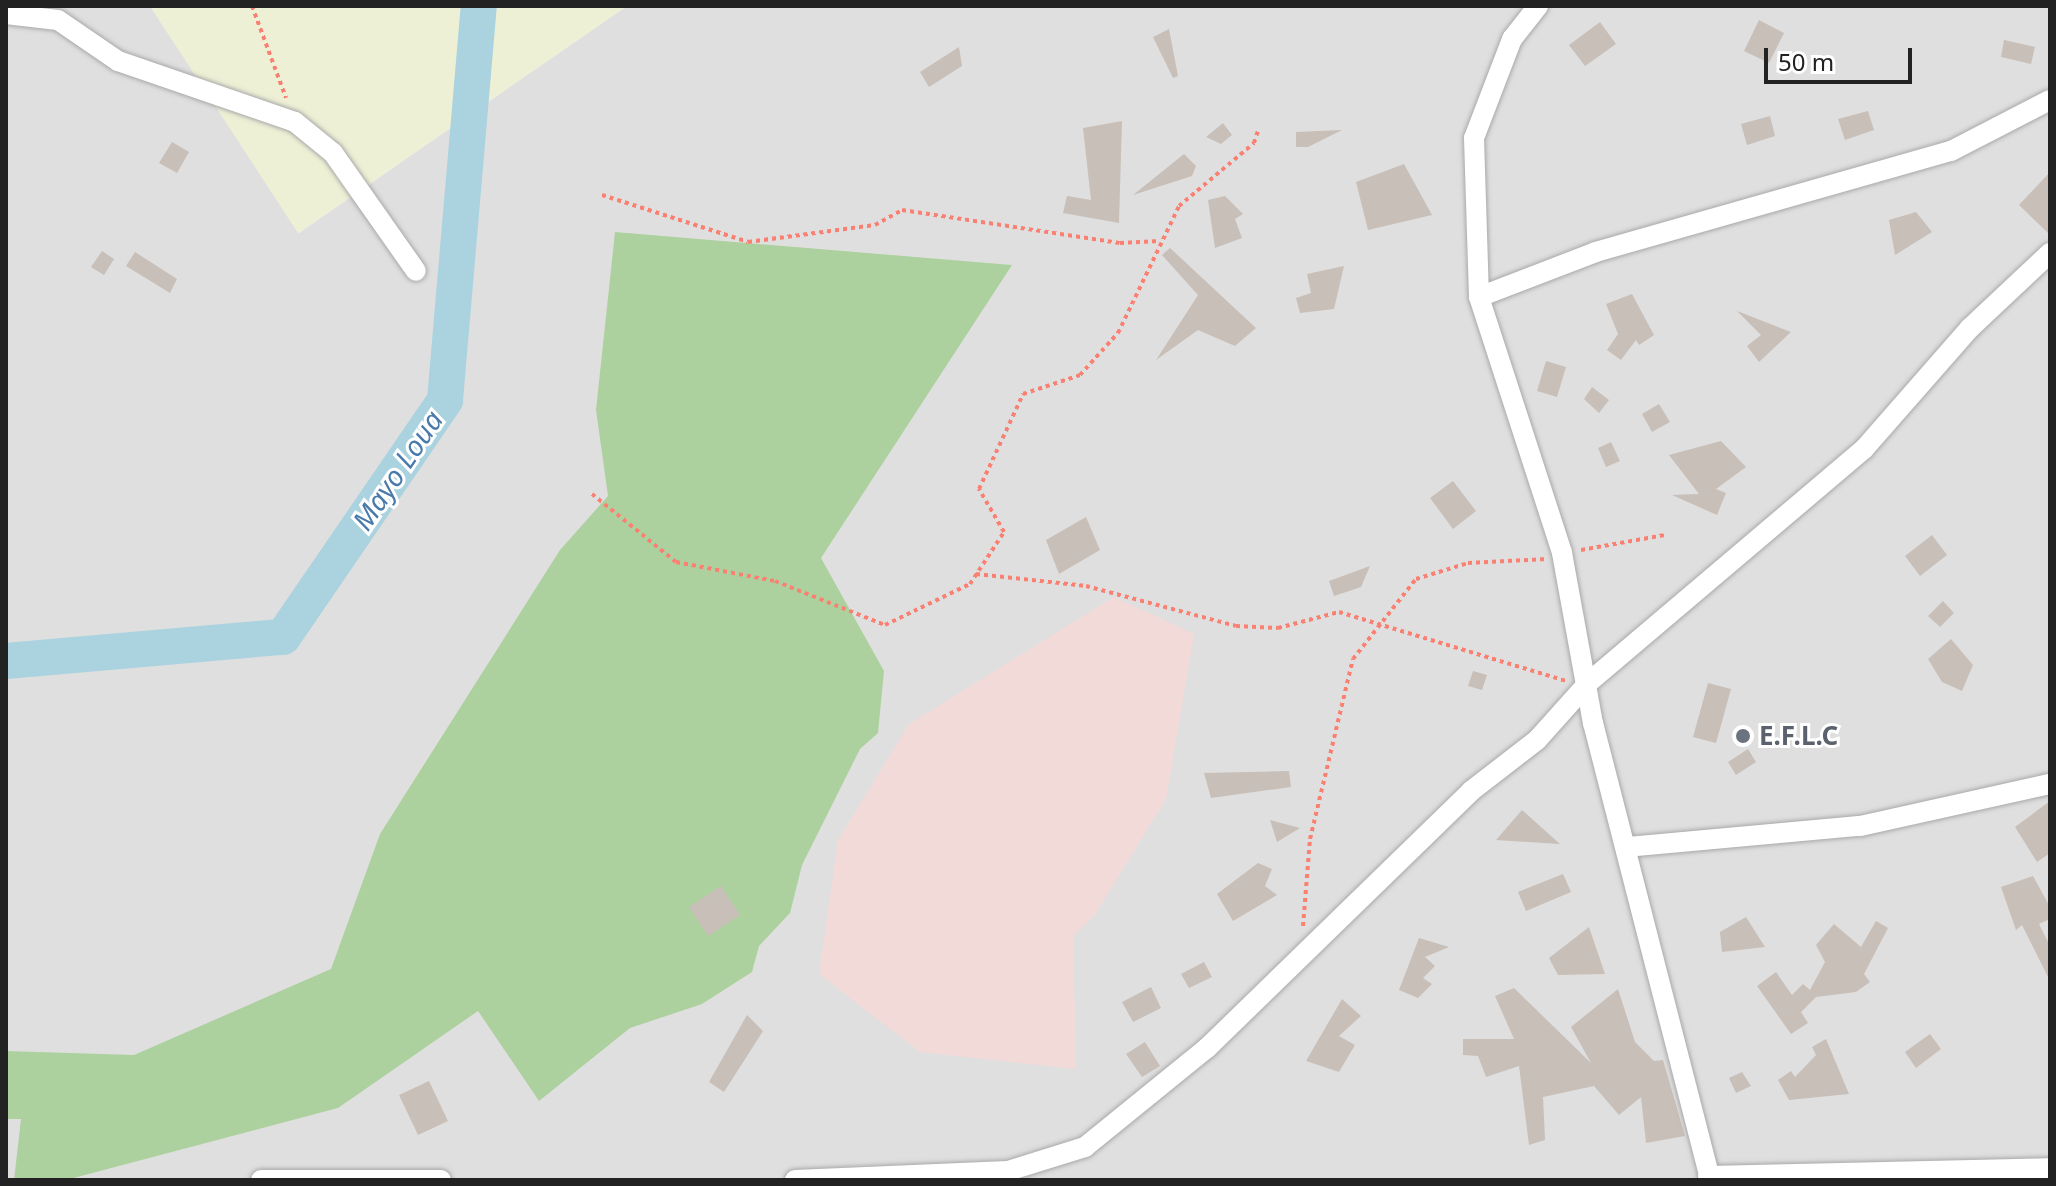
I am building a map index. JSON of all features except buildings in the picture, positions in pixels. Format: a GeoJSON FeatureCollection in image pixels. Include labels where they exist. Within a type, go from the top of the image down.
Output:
{"type":"FeatureCollection","features":[{"type":"Feature","properties":{"kind":"street"},"geometry":{"type":"LineString","coordinates":[[1538,6],[1512,39],[1474,138],[1479,297],[1562,553],[1588,683],[1709,1178],[2050,1168]]}},
{"type":"Feature","properties":{"kind":"street"},"geometry":{"type":"LineString","coordinates":[[6,14],[58,20],[118,61],[295,122],[333,153],[416,271]]}},
{"type":"Feature","properties":{"kind":"street"},"geometry":{"type":"LineString","coordinates":[[1479,297],[1596,252],[1951,151],[2050,100]]}},
{"type":"Feature","properties":{"kind":"street"},"geometry":{"type":"LineString","coordinates":[[984,1180],[1085,1147],[1207,1048],[1471,791],[1537,740],[1588,683],[1787,507],[1864,449],[1970,328],[2050,253]]}},
{"type":"Feature","properties":{"kind":"street"},"geometry":{"type":"LineString","coordinates":[[1627,847],[1860,826],[2050,784]]}},
{"type":"Feature","properties":{"kind":"street"},"geometry":{"type":"LineString","coordinates":[[795,1180],[1008,1171]]}},
{"type":"Feature","properties":{"kind":"street"},"geometry":{"type":"LineString","coordinates":[[261,1180],[441,1180]]}},
{"type":"Feature","properties":{"kind":"path"},"geometry":{"type":"LineString","coordinates":[[252,6],[295,122]]}},
{"type":"Feature","properties":{"kind":"path"},"geometry":{"type":"LineString","coordinates":[[592,494],[676,562],[775,581],[885,625],[976,574],[1004,532],[979,489],[1023,394],[1080,375],[1118,333],[1159,241],[1179,206],[1254,143],[1258,131]]}},
{"type":"Feature","properties":{"kind":"path"},"geometry":{"type":"LineString","coordinates":[[602,195],[748,242],[875,225],[902,210],[1120,243],[1159,241]]}},
{"type":"Feature","properties":{"kind":"path"},"geometry":{"type":"LineString","coordinates":[[1298,961],[1310,839],[1339,702],[1353,659],[1416,579],[1468,563],[1562,553],[1665,535]]}},
{"type":"Feature","properties":{"kind":"path"},"geometry":{"type":"LineString","coordinates":[[976,574],[1086,586],[1236,626],[1278,628],[1339,612],[1383,622],[1453,652],[1546,679],[1588,683]]}},
{"type":"Feature","properties":{"kind":"shaded area"},"geometry":{"type":"Polygon","coordinates":[[[6,6],[150,6],[299,233],[627,6],[2050,6],[2050,1180],[6,1180],[6,6]]]}},
{"type":"Feature","properties":{"kind":"shaded area"},"geometry":{"type":"Polygon","coordinates":[[[1114,597],[1194,634],[1166,799],[1094,916],[1073,936],[1076,1069],[920,1052],[819,974],[838,840],[909,724],[1114,597]]]}},
{"type":"Feature","properties":{"kind":"green space"},"geometry":{"type":"Polygon","coordinates":[[[150,6],[627,6],[298,233],[150,6]]]}},
{"type":"Feature","properties":{"kind":"green space"},"geometry":{"type":"Polygon","coordinates":[[[615,232],[1012,265],[821,558],[884,671],[878,733],[860,749],[802,865],[790,913],[759,946],[752,972],[702,1004],[630,1028],[539,1101],[478,1011],[338,1108],[66,1180],[14,1180],[21,1119],[6,1119],[6,1051],[134,1055],[331,969],[380,834],[560,550],[608,496],[596,410],[615,232]]]}},
{"type":"Feature","properties":{"kind":"waterway","name":"Mayo Loua"},"geometry":{"type":"LineString","coordinates":[[6,661],[283,637],[445,400],[479,6]]}},
{"type":"Feature","properties":{"kind":"place","name":"E.F.L.C"},"geometry":{"type":"Point","coordinates":[1743,736]}}]}
